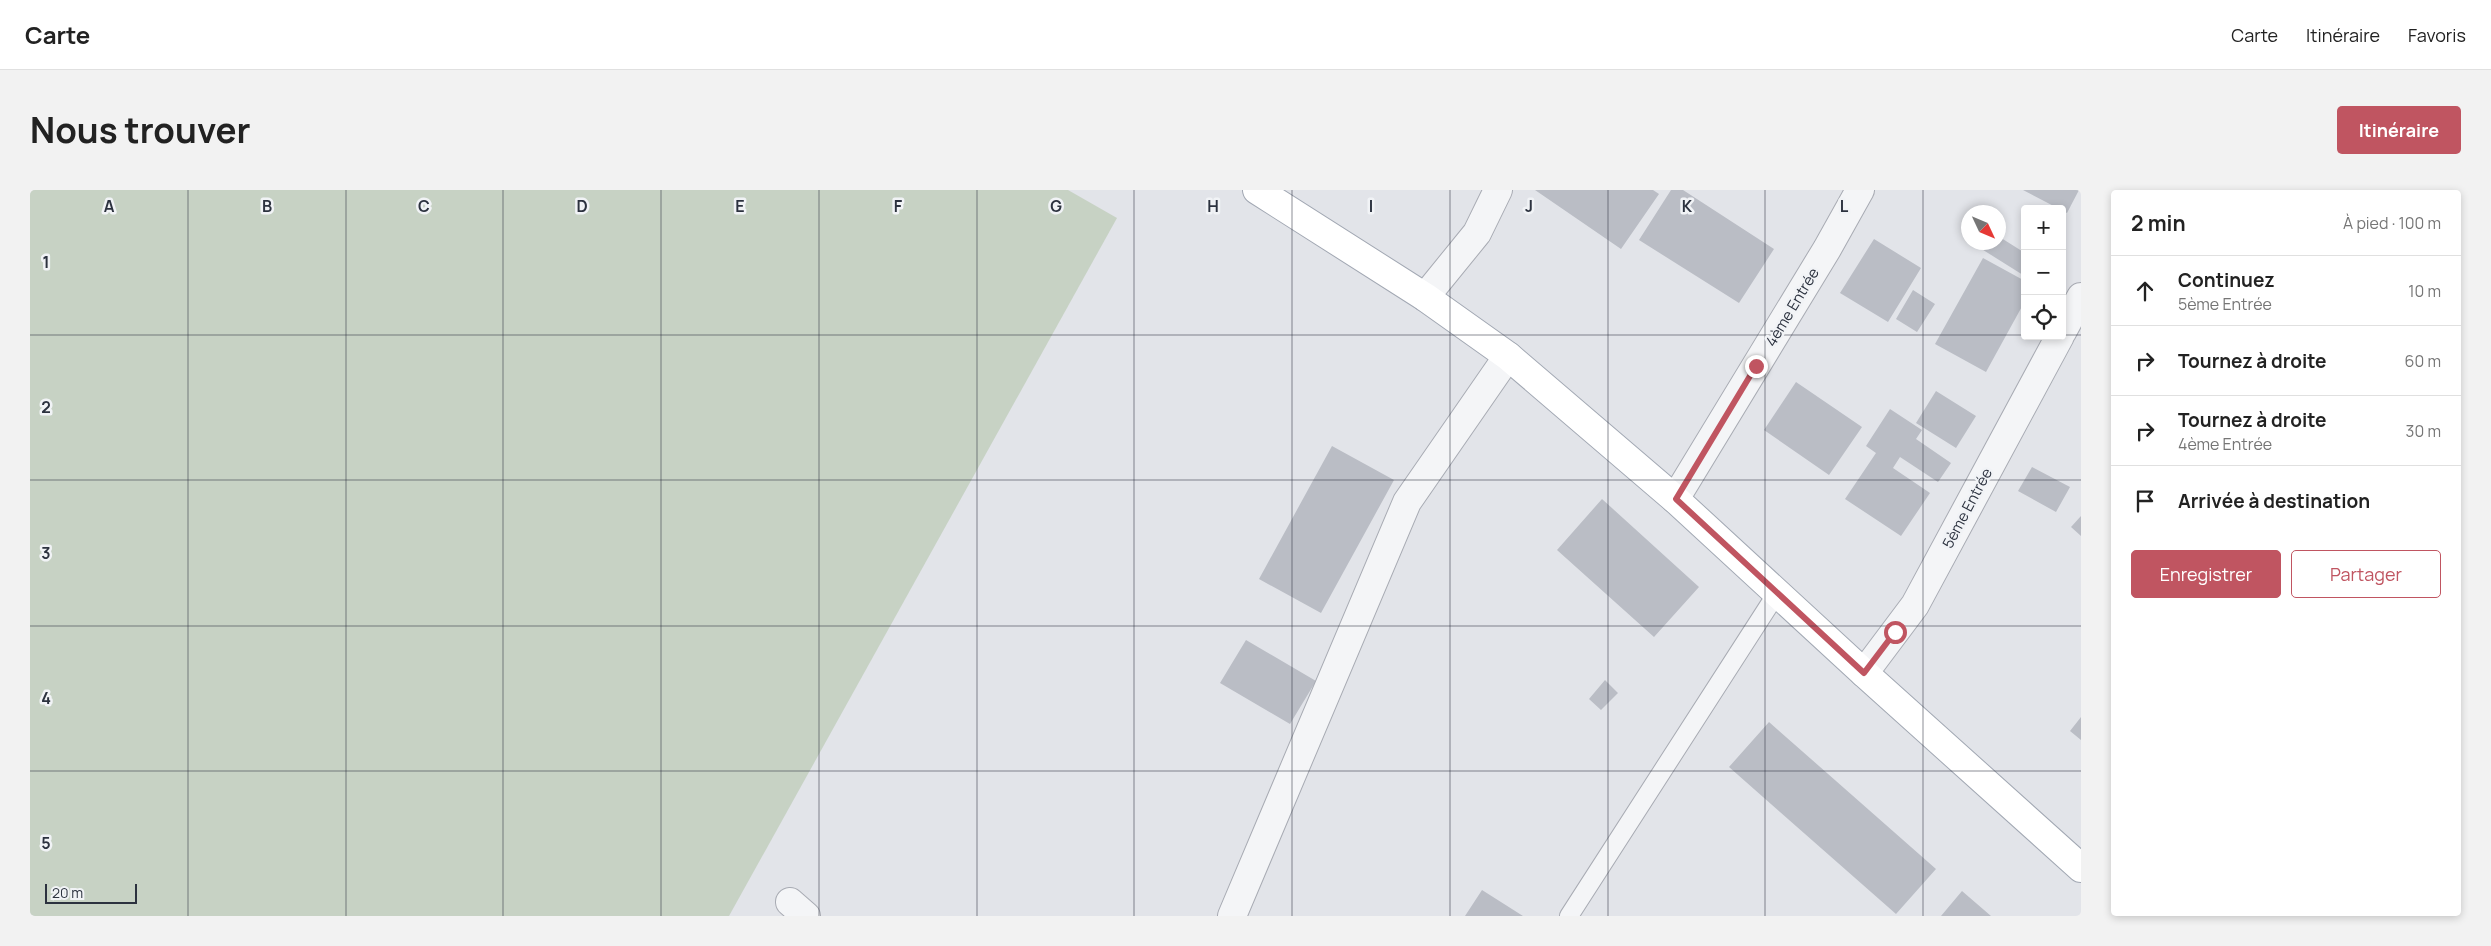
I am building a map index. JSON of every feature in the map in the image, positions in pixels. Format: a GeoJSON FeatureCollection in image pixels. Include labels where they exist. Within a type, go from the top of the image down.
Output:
{"type":"FeatureCollection","features":[{"type":"Feature","properties":{"kind":"main road"},"geometry":{"type":"LineString","coordinates":[[1257,190],[1425,297],[1508,356],[1676,499],[1864,673],[2081,868]]}},
{"type":"Feature","properties":{"kind":"street"},"geometry":{"type":"LineString","coordinates":[[1425,297],[1477,234],[1498,190]]}},
{"type":"Feature","properties":{"kind":"street","name":"4ème Entrée"},"geometry":{"type":"LineString","coordinates":[[1676,499],[1827,250],[1860,190]]}},
{"type":"Feature","properties":{"kind":"street"},"geometry":{"type":"LineString","coordinates":[[2066,325],[2081,297]]}},
{"type":"Feature","properties":{"kind":"street","name":"5ème Entrée"},"geometry":{"type":"LineString","coordinates":[[1864,673],[1915,605],[2058,340]]}},
{"type":"Feature","properties":{"kind":"street"},"geometry":{"type":"LineString","coordinates":[[1232,916],[1408,502],[1508,356]]}},
{"type":"Feature","properties":{"kind":"lane"},"geometry":{"type":"LineString","coordinates":[[1569,916],[1777,593]]}},
{"type":"Feature","properties":{"kind":"green space"},"geometry":{"type":"Polygon","coordinates":[[[30,190],[1068,190],[1117,218],[729,916],[30,916],[30,190]]]}},
{"type":"Feature","properties":{"kind":"building"},"geometry":{"type":"Polygon","coordinates":[[[1535,190],[1653,190],[1659,194],[1621,249],[1535,190]]]}},
{"type":"Feature","properties":{"kind":"building"},"geometry":{"type":"Polygon","coordinates":[[[1671,190],[1683,190],[1774,249],[1739,303],[1639,240],[1671,190]]]}},
{"type":"Feature","properties":{"kind":"building"},"geometry":{"type":"Polygon","coordinates":[[[2023,190],[2079,190],[2067,213],[2066,205],[2052,205],[2023,190]]]}},
{"type":"Feature","properties":{"kind":"building"},"geometry":{"type":"Polygon","coordinates":[[[1874,239],[1921,268],[1888,322],[1840,293],[1874,239]]]}},
{"type":"Feature","properties":{"kind":"building"},"geometry":{"type":"Polygon","coordinates":[[[2006,241],[2021,250],[2021,274],[1983,250],[2006,250],[2006,241]]]}},
{"type":"Feature","properties":{"kind":"building"},"geometry":{"type":"Polygon","coordinates":[[[1983,258],[2021,279],[2021,308],[1986,372],[1935,344],[1983,258]]]}},
{"type":"Feature","properties":{"kind":"building"},"geometry":{"type":"Polygon","coordinates":[[[1913,290],[1935,304],[1917,332],[1896,319],[1913,290]]]}},
{"type":"Feature","properties":{"kind":"building"},"geometry":{"type":"Polygon","coordinates":[[[1796,382],[1862,427],[1829,475],[1764,430],[1796,382]]]}},
{"type":"Feature","properties":{"kind":"building"},"geometry":{"type":"Polygon","coordinates":[[[1936,391],[1976,416],[1956,448],[1916,423],[1936,391]]]}},
{"type":"Feature","properties":{"kind":"building"},"geometry":{"type":"Polygon","coordinates":[[[1890,409],[1922,430],[1916,439],[1951,463],[1938,482],[1900,457],[1893,468],[1930,493],[1901,536],[1845,499],[1876,453],[1866,446],[1890,409]]]}},
{"type":"Feature","properties":{"kind":"building"},"geometry":{"type":"Polygon","coordinates":[[[1332,446],[1394,480],[1321,613],[1259,579],[1332,446]]]}},
{"type":"Feature","properties":{"kind":"building"},"geometry":{"type":"Polygon","coordinates":[[[2032,467],[2070,487],[2056,512],[2018,491],[2032,467]]]}},
{"type":"Feature","properties":{"kind":"building"},"geometry":{"type":"Polygon","coordinates":[[[1602,499],[1699,587],[1654,637],[1557,550],[1602,499]]]}},
{"type":"Feature","properties":{"kind":"building"},"geometry":{"type":"Polygon","coordinates":[[[2081,516],[2081,536],[2071,527],[2081,516]]]}},
{"type":"Feature","properties":{"kind":"building"},"geometry":{"type":"Polygon","coordinates":[[[1246,640],[1316,681],[1290,724],[1220,683],[1246,640]]]}},
{"type":"Feature","properties":{"kind":"building"},"geometry":{"type":"Polygon","coordinates":[[[1605,680],[1618,693],[1601,710],[1589,699],[1605,680]]]}},
{"type":"Feature","properties":{"kind":"building"},"geometry":{"type":"Polygon","coordinates":[[[2081,717],[2081,740],[2070,731],[2081,717]]]}},
{"type":"Feature","properties":{"kind":"building"},"geometry":{"type":"Polygon","coordinates":[[[1769,722],[1936,869],[1896,914],[1729,767],[1769,722]]]}},
{"type":"Feature","properties":{"kind":"building"},"geometry":{"type":"Polygon","coordinates":[[[1482,890],[1523,916],[1465,916],[1482,890]]]}},
{"type":"Feature","properties":{"kind":"building"},"geometry":{"type":"Polygon","coordinates":[[[1962,891],[1991,916],[1941,916],[1962,891]]]}},
{"type":"Feature","properties":{"kind":"route"},"geometry":{"type":"LineString","coordinates":[[1756,366],[1676,499],[1864,673],[1895,632]]}}]}
